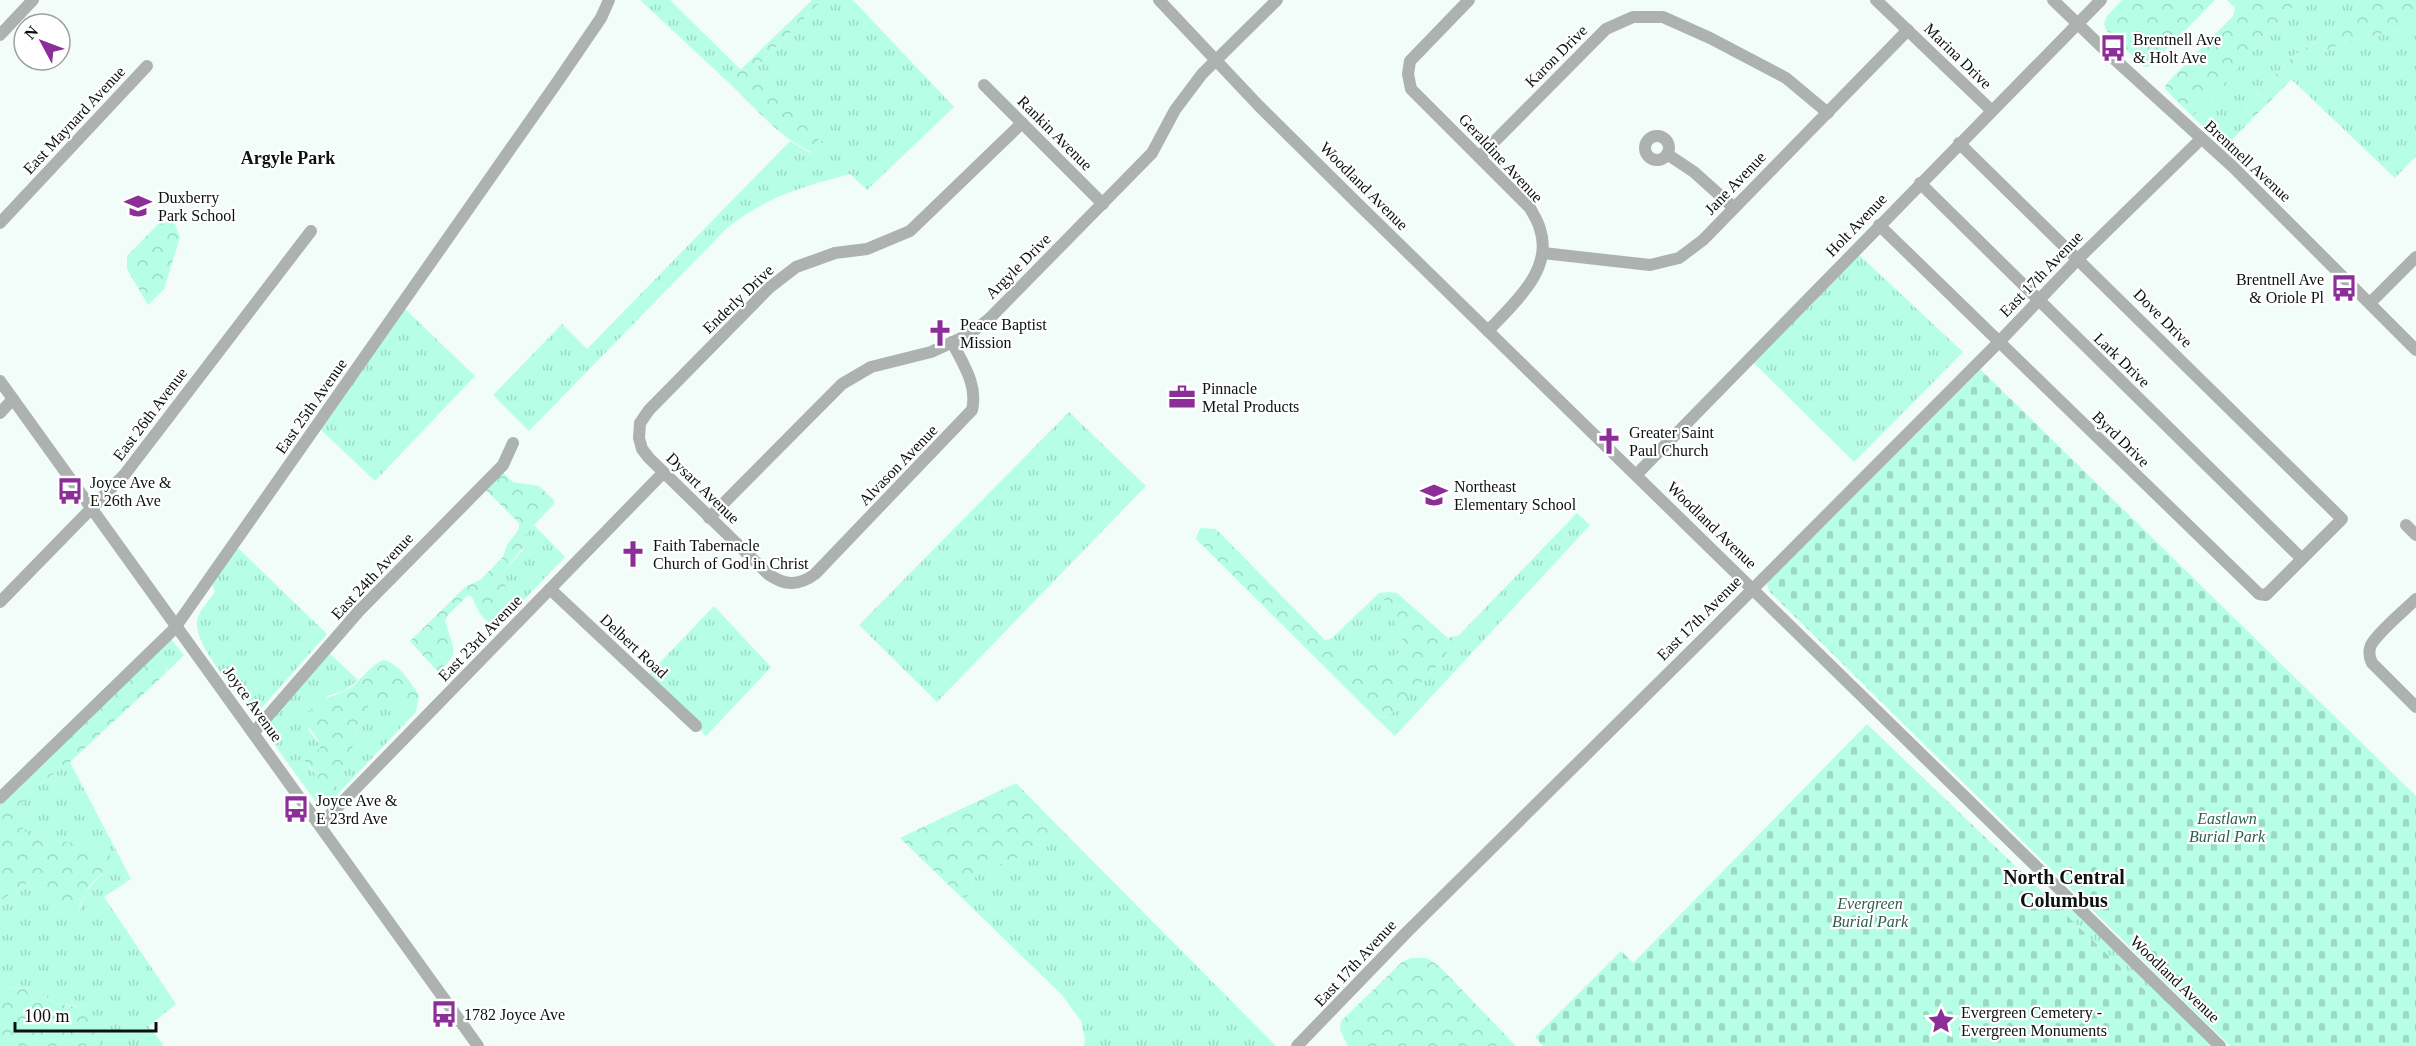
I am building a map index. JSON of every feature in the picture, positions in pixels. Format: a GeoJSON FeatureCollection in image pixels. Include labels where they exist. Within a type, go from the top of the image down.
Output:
{"type":"FeatureCollection","features":[{"type":"Feature","properties":{"kind":"street"},"geometry":{"type":"LineString","coordinates":[[0,35],[33,0]]}},
{"type":"Feature","properties":{"kind":"street","name":"East 25th Avenue"},"geometry":{"type":"LineString","coordinates":[[0,798],[176,626],[558,81],[601,18],[609,0]]}},
{"type":"Feature","properties":{"kind":"street","name":"Woodland Avenue"},"geometry":{"type":"LineString","coordinates":[[1159,0],[1332,178],[1753,587],[2220,1046]]}},
{"type":"Feature","properties":{"kind":"street","name":"Argyle Drive"},"geometry":{"type":"LineString","coordinates":[[709,518],[803,420],[842,384],[870,367],[931,352],[968,335],[989,319],[1152,153],[1175,110],[1202,74],[1276,0]]}},
{"type":"Feature","properties":{"kind":"street","name":"Geraldine Avenue"},"geometry":{"type":"LineString","coordinates":[[1469,0],[1410,61],[1408,74],[1411,88],[1530,208],[1540,229],[1543,253]]}},
{"type":"Feature","properties":{"kind":"street","name":"Marina Drive"},"geometry":{"type":"LineString","coordinates":[[1876,0],[1991,110]]}},
{"type":"Feature","properties":{"kind":"street","name":"Brentnell Avenue"},"geometry":{"type":"LineString","coordinates":[[2053,0],[2233,167],[2416,350]]}},
{"type":"Feature","properties":{"kind":"street","name":"Holt Avenue"},"geometry":{"type":"LineString","coordinates":[[1636,475],[1959,142],[2101,0]]}},
{"type":"Feature","properties":{"kind":"street","name":"Karon Drive"},"geometry":{"type":"LineString","coordinates":[[1479,157],[1606,29],[1633,16],[1663,16],[1710,38],[1786,78],[1828,112]]}},
{"type":"Feature","properties":{"kind":"street","name":"Jane Avenue"},"geometry":{"type":"LineString","coordinates":[[1543,253],[1650,265],[1679,258],[1703,240],[1908,30]]}},
{"type":"Feature","properties":{"kind":"street","name":"East Maynard Avenue"},"geometry":{"type":"LineString","coordinates":[[0,223],[147,66]]}},
{"type":"Feature","properties":{"kind":"street","name":"Rankin Avenue"},"geometry":{"type":"LineString","coordinates":[[984,86],[1104,204]]}},
{"type":"Feature","properties":{"kind":"street","name":"Enderly Drive"},"geometry":{"type":"LineString","coordinates":[[649,458],[642,449],[639,438],[640,423],[649,410],[769,288],[796,267],[835,253],[867,249],[910,231],[1022,123]]}},
{"type":"Feature","properties":{"kind":"street","name":"East 17th Avenue"},"geometry":{"type":"LineString","coordinates":[[1298,1046],[1408,931],[2039,302],[2079,258],[2201,139]]}},
{"type":"Feature","properties":{"kind":"street","name":"Dove Drive"},"geometry":{"type":"LineString","coordinates":[[1959,142],[2342,519]]}},
{"type":"Feature","properties":{"kind":"street"},"geometry":{"type":"LineString","coordinates":[[1667,154],[1694,172],[1734,208]]}},
{"type":"Feature","properties":{"kind":"street","name":"Lark Drive"},"geometry":{"type":"LineString","coordinates":[[1920,183],[2302,559]]}},
{"type":"Feature","properties":{"kind":"street","name":"Byrd Drive"},"geometry":{"type":"LineString","coordinates":[[1879,225],[2259,594],[2266,595],[2342,519]]}},
{"type":"Feature","properties":{"kind":"street","name":"East 26th Avenue"},"geometry":{"type":"LineString","coordinates":[[0,602],[125,474],[311,231]]}},
{"type":"Feature","properties":{"kind":"street"},"geometry":{"type":"LineString","coordinates":[[1488,331],[1528,288],[1543,253]]}},
{"type":"Feature","properties":{"kind":"street"},"geometry":{"type":"LineString","coordinates":[[2370,303],[2416,257]]}},
{"type":"Feature","properties":{"kind":"street","name":"Alvason Avenue"},"geometry":{"type":"LineString","coordinates":[[790,584],[804,582],[815,574],[972,410],[975,397],[973,385],[952,342]]}},
{"type":"Feature","properties":{"kind":"street","name":"Joyce Avenue"},"geometry":{"type":"LineString","coordinates":[[0,381],[478,1046]]}},
{"type":"Feature","properties":{"kind":"street"},"geometry":{"type":"LineString","coordinates":[[0,413],[13,399]]}},
{"type":"Feature","properties":{"kind":"street","name":"East 24th Avenue"},"geometry":{"type":"LineString","coordinates":[[254,732],[367,603],[503,465],[513,443]]}},
{"type":"Feature","properties":{"kind":"street","name":"Dysart Avenue"},"geometry":{"type":"LineString","coordinates":[[649,458],[768,574],[778,581],[790,584]]}},
{"type":"Feature","properties":{"kind":"street","name":"East 23rd Avenue"},"geometry":{"type":"LineString","coordinates":[[320,825],[663,473]]}},
{"type":"Feature","properties":{"kind":"street"},"geometry":{"type":"LineString","coordinates":[[2406,525],[2416,535]]}},
{"type":"Feature","properties":{"kind":"street","name":"Delbert Road"},"geometry":{"type":"LineString","coordinates":[[550,590],[696,726]]}},
{"type":"Feature","properties":{"kind":"street"},"geometry":{"type":"LineString","coordinates":[[2416,599],[2370,646],[2369,656],[2372,663],[2416,707]]}},
{"type":"Feature","properties":{"kind":"green space"},"geometry":{"type":"Polygon","coordinates":[[[640,0],[670,0],[741,70],[728,82],[640,0]]]}},
{"type":"Feature","properties":{"kind":"green space"},"geometry":{"type":"Polygon","coordinates":[[[812,0],[822,0],[753,71],[805,122],[822,145],[826,157],[811,152],[785,136],[728,82],[812,0]]]}},
{"type":"Feature","properties":{"kind":"green space"},"geometry":{"type":"Polygon","coordinates":[[[822,0],[853,0],[954,107],[867,190],[850,174],[771,200],[727,228],[529,431],[493,395],[562,324],[587,349],[790,141],[810,153],[822,144],[806,124],[753,71],[822,0]]]}},
{"type":"Feature","properties":{"kind":"green space"},"geometry":{"type":"Polygon","coordinates":[[[2122,0],[2215,0],[2149,67],[2144,67],[2106,30],[2104,24],[2107,16],[2122,0]]]}},
{"type":"Feature","properties":{"kind":"green space"},"geometry":{"type":"Polygon","coordinates":[[[2227,0],[2299,0],[2200,110],[2192,116],[2165,89],[2166,84],[2233,16],[2235,8],[2227,0]]]}},
{"type":"Feature","properties":{"kind":"green space"},"geometry":{"type":"Polygon","coordinates":[[[2299,0],[2359,0],[2350,18],[2292,57],[2248,104],[2246,110],[2250,115],[2255,116],[2224,148],[2192,116],[2200,110],[2299,0]]]}},
{"type":"Feature","properties":{"kind":"green space"},"geometry":{"type":"Polygon","coordinates":[[[2359,0],[2416,0],[2416,27],[2346,41],[2312,59],[2255,116],[2250,115],[2246,110],[2248,104],[2292,57],[2350,18],[2359,0]]]}},
{"type":"Feature","properties":{"kind":"green space"},"geometry":{"type":"Polygon","coordinates":[[[2416,27],[2416,156],[2395,178],[2291,79],[2312,59],[2346,41],[2416,27]]]}},
{"type":"Feature","properties":{"kind":"green space"},"geometry":{"type":"Polygon","coordinates":[[[162,220],[175,224],[180,237],[164,289],[148,305],[127,269],[127,256],[162,220]]]}},
{"type":"Feature","properties":{"kind":"green space"},"geometry":{"type":"Polygon","coordinates":[[[1858,254],[1963,352],[1854,462],[1753,362],[1858,254]]]}},
{"type":"Feature","properties":{"kind":"green space"},"geometry":{"type":"Polygon","coordinates":[[[405,309],[475,376],[375,481],[320,429],[405,309]]]}},
{"type":"Feature","properties":{"kind":"green space","name":"Eastlawn Burial Park"},"geometry":{"type":"Polygon","coordinates":[[[1979,368],[2416,796],[2416,1046],[2230,1046],[1770,592],[1767,585],[1773,573],[1979,368]]]}},
{"type":"Feature","properties":{"kind":"green space"},"geometry":{"type":"Polygon","coordinates":[[[1069,412],[1146,486],[937,702],[859,625],[1069,412]]]}},
{"type":"Feature","properties":{"kind":"green space"},"geometry":{"type":"Polygon","coordinates":[[[502,472],[513,482],[539,486],[554,500],[554,504],[525,535],[527,543],[502,573],[501,576],[508,592],[499,618],[494,623],[486,620],[472,597],[468,595],[447,616],[445,621],[454,650],[450,660],[438,672],[410,641],[465,587],[480,580],[503,557],[507,545],[519,529],[519,523],[485,489],[502,472]]]}},
{"type":"Feature","properties":{"kind":"green space"},"geometry":{"type":"Polygon","coordinates":[[[1577,513],[1590,525],[1395,736],[1376,718],[1388,717],[1444,659],[1450,646],[1448,638],[1459,635],[1577,513]]]}},
{"type":"Feature","properties":{"kind":"green space"},"geometry":{"type":"Polygon","coordinates":[[[534,525],[565,557],[495,630],[489,622],[494,623],[508,592],[501,576],[502,573],[523,550],[525,535],[534,525]]]}},
{"type":"Feature","properties":{"kind":"green space"},"geometry":{"type":"Polygon","coordinates":[[[1200,528],[1216,529],[1325,640],[1348,660],[1377,666],[1387,665],[1401,650],[1403,635],[1387,611],[1384,599],[1388,592],[1397,593],[1448,638],[1450,646],[1444,659],[1388,717],[1376,718],[1196,539],[1200,528]]]}},
{"type":"Feature","properties":{"kind":"green space"},"geometry":{"type":"Polygon","coordinates":[[[238,548],[327,634],[258,712],[252,714],[209,655],[198,631],[197,621],[204,606],[215,592],[212,583],[238,548]]]}},
{"type":"Feature","properties":{"kind":"green space"},"geometry":{"type":"Polygon","coordinates":[[[1388,592],[1384,599],[1387,611],[1403,635],[1401,650],[1387,665],[1377,666],[1348,660],[1325,640],[1332,638],[1379,593],[1388,592]]]}},
{"type":"Feature","properties":{"kind":"green space"},"geometry":{"type":"Polygon","coordinates":[[[714,606],[771,667],[706,736],[645,678],[714,606]]]}},
{"type":"Feature","properties":{"kind":"green space"},"geometry":{"type":"Polygon","coordinates":[[[170,638],[184,655],[165,674],[168,668],[137,671],[170,638]]]}},
{"type":"Feature","properties":{"kind":"green space"},"geometry":{"type":"Polygon","coordinates":[[[327,651],[358,680],[344,691],[327,696],[308,729],[320,745],[320,750],[311,752],[302,750],[309,767],[319,777],[319,798],[327,799],[341,776],[348,763],[358,726],[367,708],[373,702],[386,699],[416,712],[331,801],[323,806],[316,802],[264,730],[267,719],[327,651]]]}},
{"type":"Feature","properties":{"kind":"green space"},"geometry":{"type":"Polygon","coordinates":[[[383,660],[399,669],[419,695],[416,712],[386,699],[373,702],[367,708],[358,726],[348,763],[341,776],[327,799],[319,798],[318,776],[301,755],[302,750],[311,752],[320,749],[305,719],[317,704],[347,690],[383,660]]]}},
{"type":"Feature","properties":{"kind":"green space"},"geometry":{"type":"Polygon","coordinates":[[[162,661],[167,665],[165,674],[70,762],[28,792],[15,819],[29,836],[101,847],[110,855],[110,865],[89,887],[82,898],[78,912],[69,919],[62,915],[35,880],[0,901],[0,805],[137,671],[150,662],[162,661]]]}},
{"type":"Feature","properties":{"kind":"green space","name":"Evergreen Burial Park"},"geometry":{"type":"Polygon","coordinates":[[[1867,724],[2203,1046],[1543,1046],[1535,1037],[1621,951],[1633,963],[1867,724]]]}},
{"type":"Feature","properties":{"kind":"green space"},"geometry":{"type":"Polygon","coordinates":[[[70,762],[131,879],[104,897],[176,1004],[149,1026],[164,1046],[100,1046],[76,1006],[56,1003],[33,989],[0,988],[0,901],[35,880],[62,915],[79,912],[84,894],[110,865],[101,847],[29,836],[14,820],[28,792],[70,762]]]}},
{"type":"Feature","properties":{"kind":"green space"},"geometry":{"type":"Polygon","coordinates":[[[1016,783],[1053,821],[1057,833],[1048,846],[983,871],[975,877],[967,897],[962,898],[900,838],[1016,783]]]}},
{"type":"Feature","properties":{"kind":"green space"},"geometry":{"type":"Polygon","coordinates":[[[1053,821],[1276,1046],[1084,1046],[1085,1039],[1081,1021],[1062,995],[962,898],[967,897],[975,877],[983,871],[1048,845],[1057,833],[1053,821]]]}},
{"type":"Feature","properties":{"kind":"green space"},"geometry":{"type":"Polygon","coordinates":[[[2064,902],[2214,1046],[2203,1046],[2059,908],[2064,902]]]}},
{"type":"Feature","properties":{"kind":"green space"},"geometry":{"type":"Polygon","coordinates":[[[1411,958],[1427,958],[1439,966],[1516,1046],[1348,1046],[1340,1030],[1341,1021],[1402,962],[1411,958]]]}},
{"type":"Feature","properties":{"kind":"green space"},"geometry":{"type":"Polygon","coordinates":[[[0,988],[33,989],[56,1003],[81,1008],[89,1014],[100,1046],[0,1046],[0,988]]]}},
{"type":"Feature","properties":{"kind":"place","name":"Brentnell Ave & Holt Ave"},"geometry":{"type":"Point","coordinates":[2113,48]}},
{"type":"Feature","properties":{"kind":"place","name":"Duxberry Park School"},"geometry":{"type":"Point","coordinates":[138,206]}},
{"type":"Feature","properties":{"kind":"place","name":"Brentnell Ave & Oriole Pl"},"geometry":{"type":"Point","coordinates":[2344,288]}},
{"type":"Feature","properties":{"kind":"place","name":"Peace Baptist Mission"},"geometry":{"type":"Point","coordinates":[940,333]}},
{"type":"Feature","properties":{"kind":"place","name":"Pinnacle Metal Products"},"geometry":{"type":"Point","coordinates":[1182,397]}},
{"type":"Feature","properties":{"kind":"place","name":"Greater Saint Paul Church"},"geometry":{"type":"Point","coordinates":[1609,441]}},
{"type":"Feature","properties":{"kind":"place","name":"Joyce Ave & E 26th Ave"},"geometry":{"type":"Point","coordinates":[70,491]}},
{"type":"Feature","properties":{"kind":"place","name":"Northeast Elementary School"},"geometry":{"type":"Point","coordinates":[1434,495]}},
{"type":"Feature","properties":{"kind":"place","name":"Faith Tabernacle Church of God in Christ"},"geometry":{"type":"Point","coordinates":[633,554]}},
{"type":"Feature","properties":{"kind":"place","name":"Joyce Ave & E 23rd Ave"},"geometry":{"type":"Point","coordinates":[296,809]}},
{"type":"Feature","properties":{"kind":"place","name":"1782 Joyce Ave"},"geometry":{"type":"Point","coordinates":[444,1014]}},
{"type":"Feature","properties":{"kind":"place","name":"Evergreen Cemetery - Evergreen Monuments"},"geometry":{"type":"Point","coordinates":[1941,1021]}},
{"type":"Feature","properties":{"kind":"district","name":"Argyle Park"},"geometry":{"type":"Point","coordinates":[288,158]}},
{"type":"Feature","properties":{"kind":"district","name":"North Central Columbus"},"geometry":{"type":"Point","coordinates":[2064,888]}}]}
